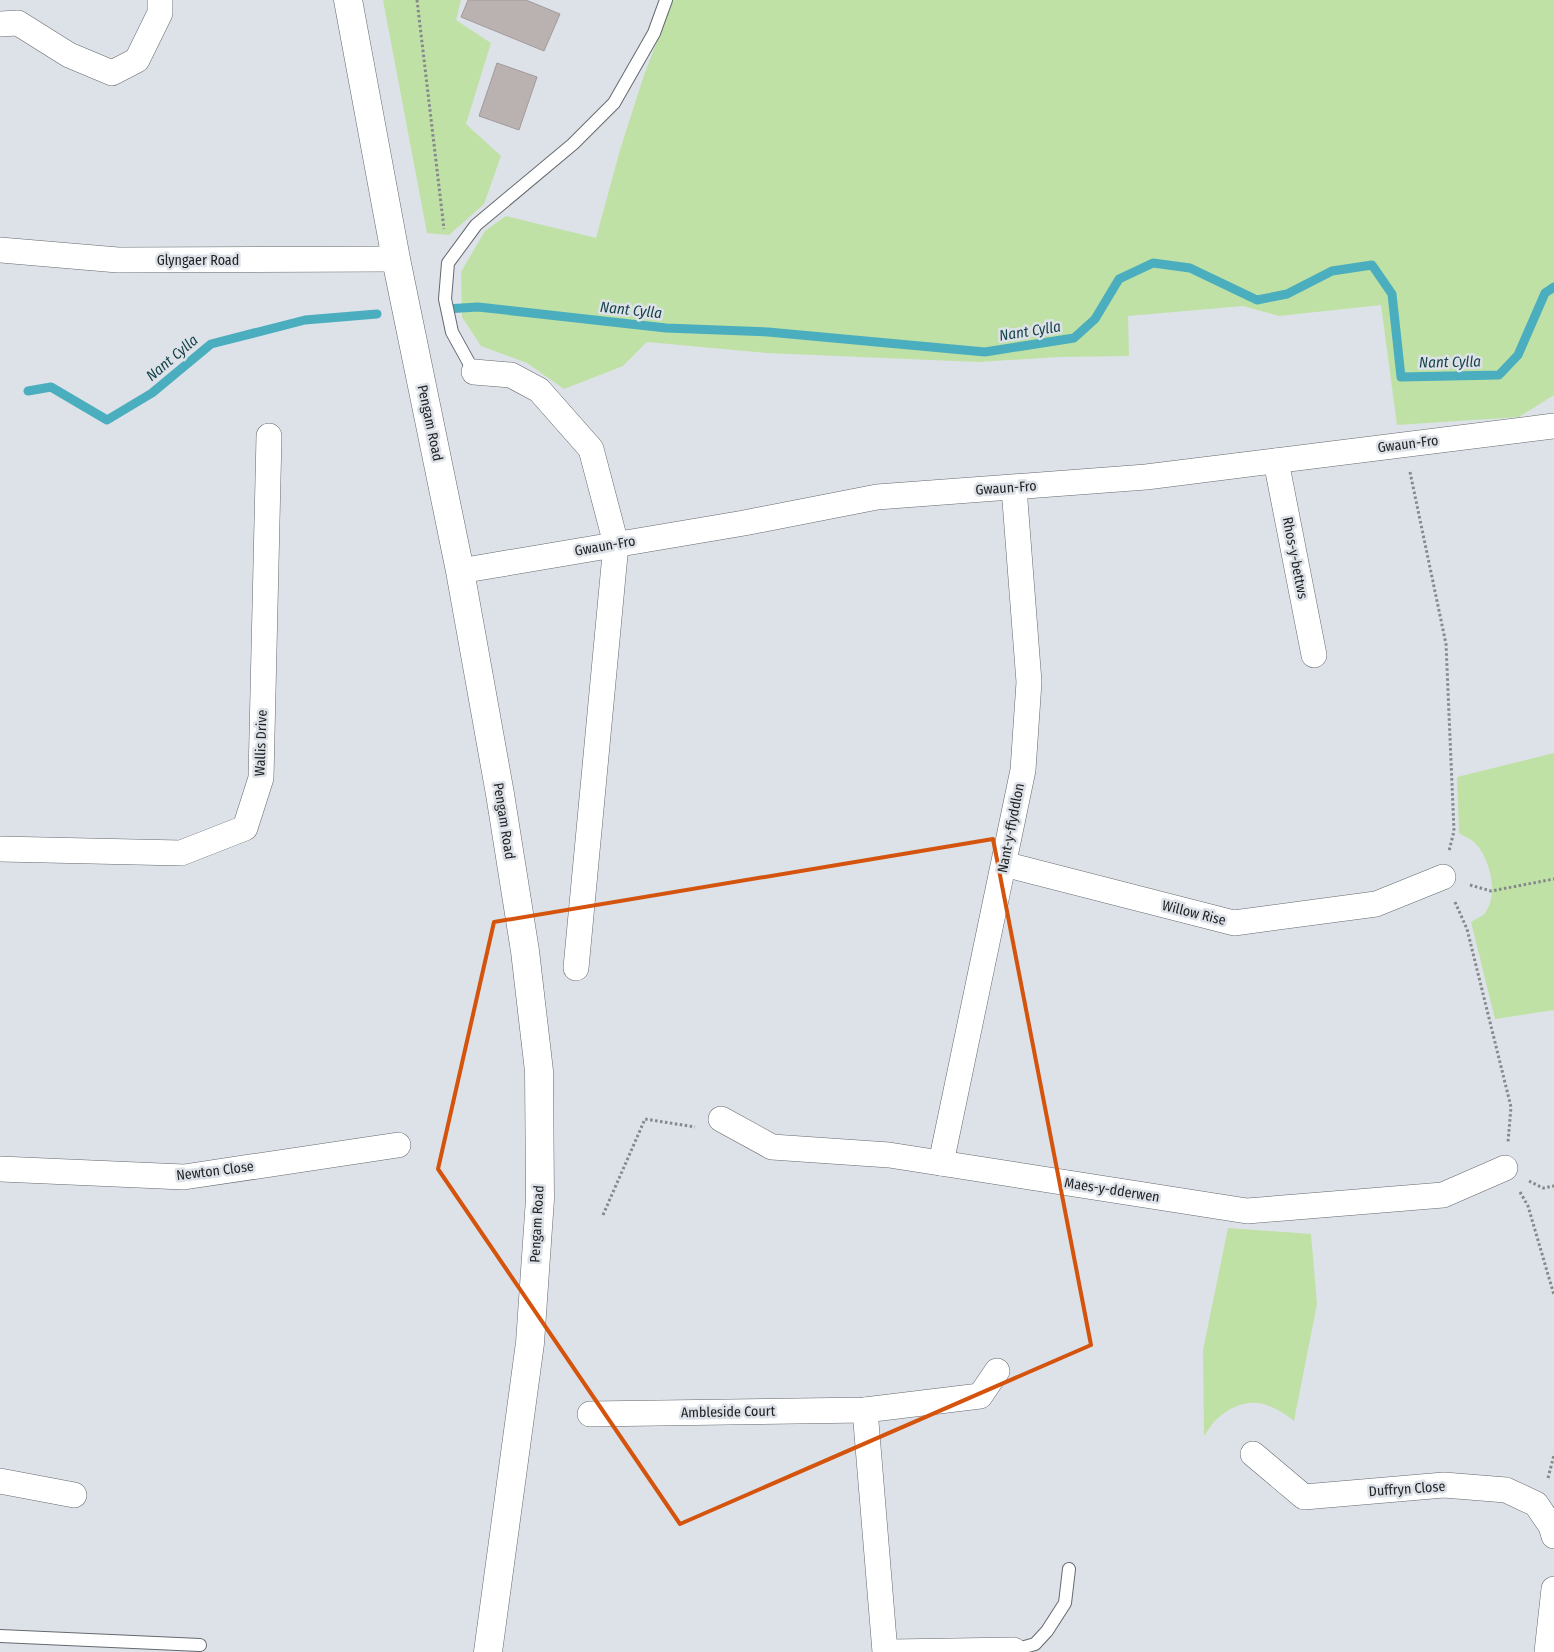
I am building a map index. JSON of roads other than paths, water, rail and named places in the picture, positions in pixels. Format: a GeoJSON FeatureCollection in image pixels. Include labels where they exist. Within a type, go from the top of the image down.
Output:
{"type":"FeatureCollection","features":[{"type":"Feature","properties":{"kind":"main road","name":"Pengam Road"},"geometry":{"type":"LineString","coordinates":[[348,0],[396,258],[460,571],[500,794],[525,951],[539,1071],[540,1200],[530,1343],[488,1652]]}},
{"type":"Feature","properties":{"kind":"street"},"geometry":{"type":"LineString","coordinates":[[0,24],[18,23],[69,55],[112,73],[137,60],[160,13],[160,0]]}},
{"type":"Feature","properties":{"kind":"street","name":"Glyngaer Road"},"geometry":{"type":"LineString","coordinates":[[0,250],[118,260],[396,258]]}},
{"type":"Feature","properties":{"kind":"street"},"geometry":{"type":"LineString","coordinates":[[474,372],[511,375],[539,390],[591,449],[616,544],[576,968]]}},
{"type":"Feature","properties":{"kind":"street","name":"Gwaun-Fro"},"geometry":{"type":"LineString","coordinates":[[460,571],[877,497],[1146,477],[1554,426]]}},
{"type":"Feature","properties":{"kind":"street","name":"Wallis Drive"},"geometry":{"type":"LineString","coordinates":[[0,850],[180,853],[245,828],[261,778],[269,436]]}},
{"type":"Feature","properties":{"kind":"street","name":"Rhos-y-bettws"},"geometry":{"type":"LineString","coordinates":[[1276,460],[1314,655]]}},
{"type":"Feature","properties":{"kind":"street","name":"Nant-y-ffyddlon"},"geometry":{"type":"LineString","coordinates":[[941,1163],[1023,770],[1030,682],[1014,488]]}},
{"type":"Feature","properties":{"kind":"street","name":"Willow Rise"},"geometry":{"type":"LineString","coordinates":[[1004,864],[1234,923],[1376,904],[1443,878]]}},
{"type":"Feature","properties":{"kind":"street","name":"Maes-y-dderwen"},"geometry":{"type":"LineString","coordinates":[[721,1119],[772,1147],[889,1155],[1247,1211],[1443,1195],[1505,1168]]}},
{"type":"Feature","properties":{"kind":"street","name":"Newton Close"},"geometry":{"type":"LineString","coordinates":[[0,1169],[184,1177],[398,1145]]}},
{"type":"Feature","properties":{"kind":"street","name":"Ambleside Court"},"geometry":{"type":"LineString","coordinates":[[590,1414],[865,1410],[980,1396],[997,1372]]}},
{"type":"Feature","properties":{"kind":"street"},"geometry":{"type":"LineString","coordinates":[[865,1410],[885,1652]]}},
{"type":"Feature","properties":{"kind":"street","name":"Duffryn Close"},"geometry":{"type":"LineString","coordinates":[[1253,1454],[1304,1497],[1444,1485],[1506,1490],[1536,1504],[1552,1526],[1554,1536]]}},
{"type":"Feature","properties":{"kind":"street"},"geometry":{"type":"LineString","coordinates":[[0,1481],[74,1495]]}},
{"type":"Feature","properties":{"kind":"street"},"geometry":{"type":"LineString","coordinates":[[1547,1652],[1554,1589]]}},
{"type":"Feature","properties":{"kind":"street"},"geometry":{"type":"LineString","coordinates":[[892,1652],[1014,1650]]}},
{"type":"Feature","properties":{"kind":"lane"},"geometry":{"type":"LineString","coordinates":[[474,372],[452,332],[445,299],[448,263],[476,225],[572,144],[614,103],[654,33],[666,0]]}},
{"type":"Feature","properties":{"kind":"lane"},"geometry":{"type":"LineString","coordinates":[[1014,1650],[1035,1644],[1047,1631],[1065,1603],[1069,1569]]}},
{"type":"Feature","properties":{"kind":"lane"},"geometry":{"type":"LineString","coordinates":[[0,1636],[200,1645]]}},
{"type":"Feature","properties":{"kind":"waterway","name":"Nant Cylla"},"geometry":{"type":"LineString","coordinates":[[445,309],[478,307],[666,328],[768,332],[985,352],[1074,338],[1095,319],[1119,279],[1153,263],[1190,268],[1257,300],[1287,294],[1332,271],[1372,265],[1392,294],[1401,377],[1499,375],[1518,355],[1545,293],[1554,287]]}},
{"type":"Feature","properties":{"kind":"waterway","name":"Nant Cylla"},"geometry":{"type":"LineString","coordinates":[[28,391],[51,387],[107,420],[152,393],[211,344],[305,320],[377,314]]}}]}
